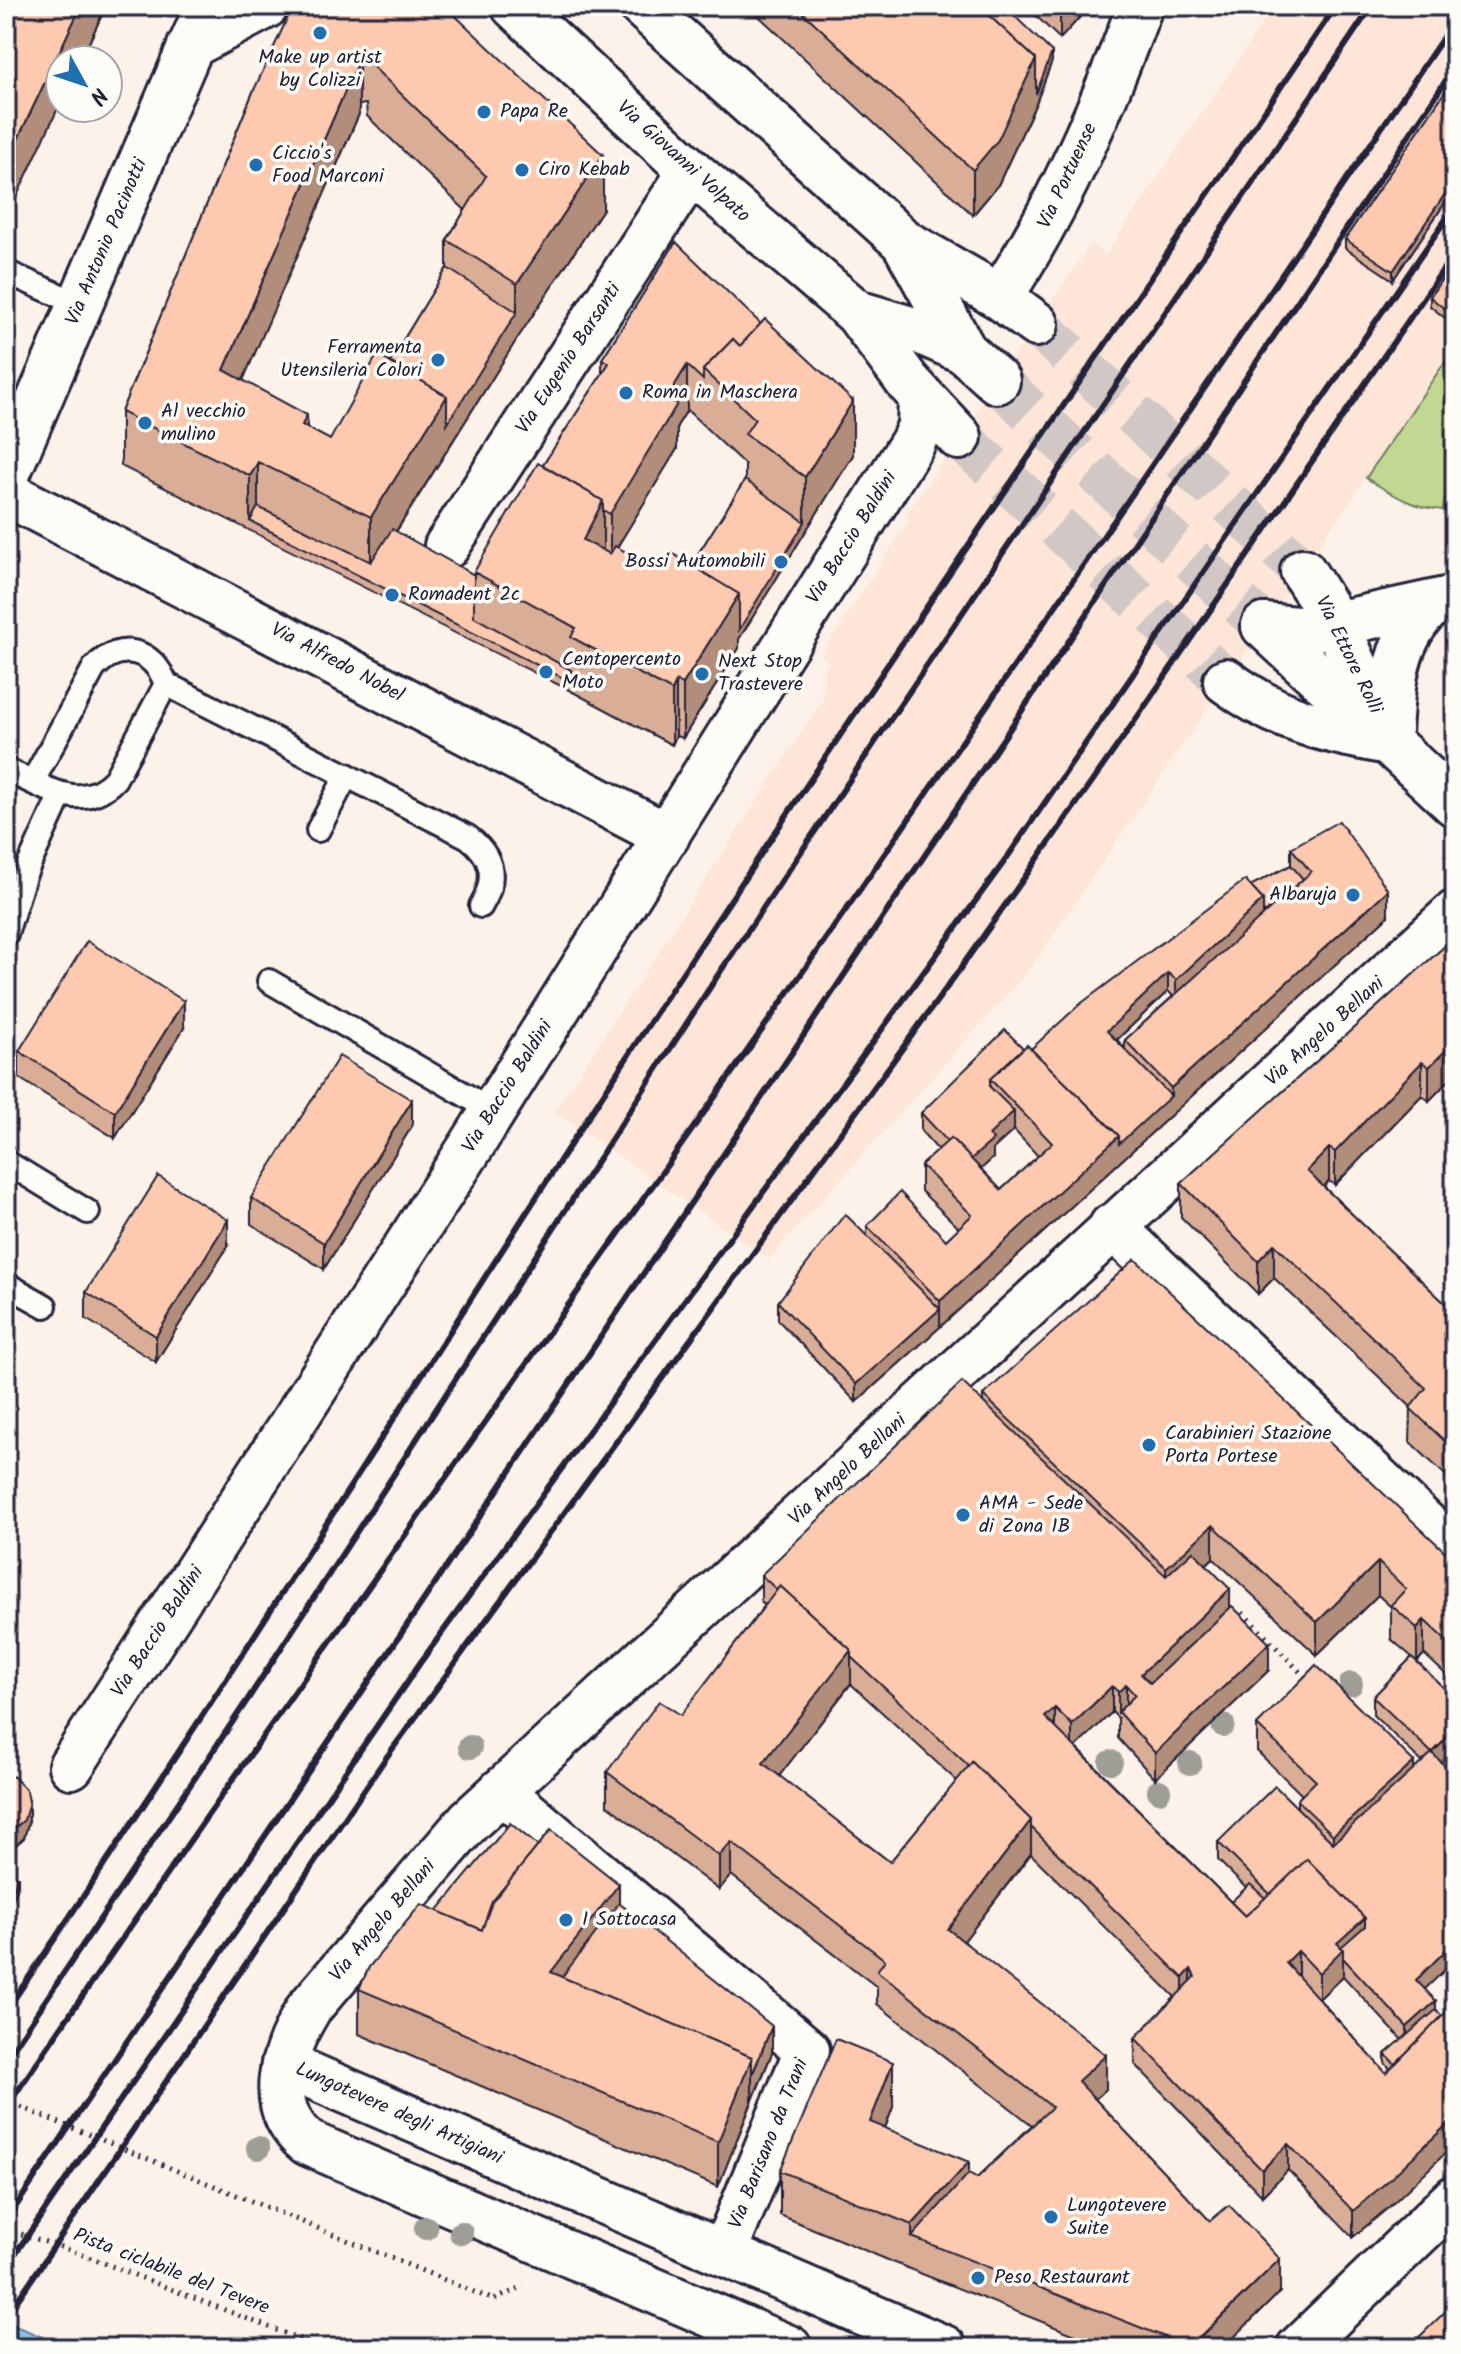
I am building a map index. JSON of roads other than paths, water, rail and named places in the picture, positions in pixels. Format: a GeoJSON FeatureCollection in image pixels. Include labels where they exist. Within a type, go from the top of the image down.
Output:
{"type":"FeatureCollection","features":[{"type":"Feature","properties":{"kind":"street","name":"Via Antonio Pacinotti"},"geometry":{"type":"LineString","coordinates":[[6,477],[208,6]]}},
{"type":"Feature","properties":{"kind":"street"},"geometry":{"type":"LineString","coordinates":[[190,46],[266,6]]}},
{"type":"Feature","properties":{"kind":"street","name":"Via Giovanni Volpato"},"geometry":{"type":"LineString","coordinates":[[514,6],[691,171],[857,313],[921,398]]}},
{"type":"Feature","properties":{"kind":"street"},"geometry":{"type":"LineString","coordinates":[[642,6],[904,242],[1000,297],[1036,324]]}},
{"type":"Feature","properties":{"kind":"street","name":"Via Portuense"},"geometry":{"type":"LineString","coordinates":[[1000,297],[1045,227],[1065,186],[1140,6]]}},
{"type":"Feature","properties":{"kind":"street","name":"Via Eugenio Barsanti"},"geometry":{"type":"LineString","coordinates":[[447,546],[691,171]]}},
{"type":"Feature","properties":{"kind":"street"},"geometry":{"type":"LineString","coordinates":[[904,242],[964,351],[997,381]]}},
{"type":"Feature","properties":{"kind":"street","name":"Via Giovanni Volpato"},"geometry":{"type":"LineString","coordinates":[[857,313],[921,332],[964,351]]}},
{"type":"Feature","properties":{"kind":"street"},"geometry":{"type":"LineString","coordinates":[[921,398],[959,437]]}},
{"type":"Feature","properties":{"kind":"street","name":"Via Baccio Baldini"},"geometry":{"type":"LineString","coordinates":[[71,1766],[493,1111],[913,442],[920,426],[921,398]]}},
{"type":"Feature","properties":{"kind":"street","name":"Via Alfredo Nobel"},"geometry":{"type":"LineString","coordinates":[[6,493],[667,836]]}},
{"type":"Feature","properties":{"kind":"street","name":"Via Ettore Rolli"},"geometry":{"type":"LineString","coordinates":[[1389,742],[1337,625],[1303,571],[1388,598],[1445,601]]}},
{"type":"Feature","properties":{"kind":"street"},"geometry":{"type":"LineString","coordinates":[[1337,625],[1445,601]]}},
{"type":"Feature","properties":{"kind":"street","name":"Via Ettore Rolli"},"geometry":{"type":"LineString","coordinates":[[1389,742],[1390,703],[1398,658],[1413,627],[1445,601]]}},
{"type":"Feature","properties":{"kind":"street","name":"Via Ettore Rolli"},"geometry":{"type":"LineString","coordinates":[[1337,625],[1308,630],[1264,626],[1455,804]]}},
{"type":"Feature","properties":{"kind":"street"},"geometry":{"type":"LineString","coordinates":[[1226,681],[1264,708],[1289,719],[1389,742]]}},
{"type":"Feature","properties":{"kind":"street","name":"Via Angelo Bellani"},"geometry":{"type":"LineString","coordinates":[[284,2064],[290,2042],[309,2008],[424,1870],[501,1791],[1455,913]]}},
{"type":"Feature","properties":{"kind":"street"},"geometry":{"type":"LineString","coordinates":[[1112,1226],[1455,1552]]}},
{"type":"Feature","properties":{"kind":"street","name":"Via Barisano da Trani"},"geometry":{"type":"LineString","coordinates":[[501,1791],[807,2050],[724,2253]]}},
{"type":"Feature","properties":{"kind":"street","name":"Lungotevere degli Artigiani"},"geometry":{"type":"LineString","coordinates":[[789,2348],[308,2143],[295,2131],[282,2108],[284,2064],[944,2348]]}},
{"type":"Feature","properties":{"kind":"street"},"geometry":{"type":"LineString","coordinates":[[1299,2348],[1455,2198]]}},
{"type":"Feature","properties":{"kind":"lane"},"geometry":{"type":"LineString","coordinates":[[6,272],[79,304]]}},
{"type":"Feature","properties":{"kind":"lane"},"geometry":{"type":"LineString","coordinates":[[33,781],[94,668],[104,656],[115,651],[148,657],[160,668],[166,684],[476,843],[491,865],[493,878],[481,906]]}},
{"type":"Feature","properties":{"kind":"lane"},"geometry":{"type":"LineString","coordinates":[[6,770],[61,794],[84,797],[103,792],[115,779],[166,684]]}},
{"type":"Feature","properties":{"kind":"lane"},"geometry":{"type":"LineString","coordinates":[[318,830],[347,775]]}},
{"type":"Feature","properties":{"kind":"lane"},"geometry":{"type":"LineString","coordinates":[[6,934],[24,876],[61,794]]}},
{"type":"Feature","properties":{"kind":"lane"},"geometry":{"type":"LineString","coordinates":[[269,981],[493,1111]]}},
{"type":"Feature","properties":{"kind":"lane"},"geometry":{"type":"LineString","coordinates":[[6,1162],[88,1212]]}},
{"type":"Feature","properties":{"kind":"lane"},"geometry":{"type":"LineString","coordinates":[[6,1284],[45,1306]]}},
{"type":"Feature","properties":{"kind":"water"},"geometry":{"type":"Polygon","coordinates":[[[6,2322],[69,2348],[6,2348],[6,2322]]]}},
{"type":"Feature","properties":{"kind":"tunnel"},"geometry":{"type":"LineString","coordinates":[[1036,324],[1303,571]]}},
{"type":"Feature","properties":{"kind":"tunnel"},"geometry":{"type":"LineString","coordinates":[[997,381],[1264,626]]}},
{"type":"Feature","properties":{"kind":"tunnel"},"geometry":{"type":"LineString","coordinates":[[959,437],[1226,681]]}},
{"type":"Feature","properties":{"kind":"railway"},"geometry":{"type":"LineString","coordinates":[[6,2011],[241,1656],[713,926],[1336,6]]}},
{"type":"Feature","properties":{"kind":"railway"},"geometry":{"type":"LineString","coordinates":[[6,2059],[248,1699],[718,975],[1372,6]]}},
{"type":"Feature","properties":{"kind":"railway"},"geometry":{"type":"LineString","coordinates":[[6,2108],[868,878],[1455,20]]}},
{"type":"Feature","properties":{"kind":"railway"},"geometry":{"type":"LineString","coordinates":[[6,2221],[1455,67]]}},
{"type":"Feature","properties":{"kind":"railway"},"geometry":{"type":"LineString","coordinates":[[6,2267],[420,1663],[1004,862],[1455,206]]}},
{"type":"Feature","properties":{"kind":"railway"},"geometry":{"type":"LineString","coordinates":[[6,2317],[383,1762],[955,976],[1132,725],[1455,252]]}},
{"type":"Feature","properties":{"kind":"place","name":"Make up artist by Colizzi"},"geometry":{"type":"Point","coordinates":[320,33]}},
{"type":"Feature","properties":{"kind":"place","name":"Papa Re"},"geometry":{"type":"Point","coordinates":[484,112]}},
{"type":"Feature","properties":{"kind":"place","name":"Ciccio's Food Marconi"},"geometry":{"type":"Point","coordinates":[256,165]}},
{"type":"Feature","properties":{"kind":"place","name":"Ciro Kebab"},"geometry":{"type":"Point","coordinates":[522,170]}},
{"type":"Feature","properties":{"kind":"place","name":"Ferramenta Utensileria Colori"},"geometry":{"type":"Point","coordinates":[438,360]}},
{"type":"Feature","properties":{"kind":"place","name":"Roma in Maschera"},"geometry":{"type":"Point","coordinates":[626,393]}},
{"type":"Feature","properties":{"kind":"place","name":"Al vecchio mulino"},"geometry":{"type":"Point","coordinates":[145,423]}},
{"type":"Feature","properties":{"kind":"place","name":"Bossi Automobili"},"geometry":{"type":"Point","coordinates":[781,562]}},
{"type":"Feature","properties":{"kind":"place","name":"Romadent 2c"},"geometry":{"type":"Point","coordinates":[392,595]}},
{"type":"Feature","properties":{"kind":"place","name":"Centopercento Moto"},"geometry":{"type":"Point","coordinates":[546,672]}},
{"type":"Feature","properties":{"kind":"place","name":"Next Stop Trastevere"},"geometry":{"type":"Point","coordinates":[702,674]}},
{"type":"Feature","properties":{"kind":"place","name":"Albaruja"},"geometry":{"type":"Point","coordinates":[1353,895]}},
{"type":"Feature","properties":{"kind":"place","name":"Carabinieri Stazione Porta Portese"},"geometry":{"type":"Point","coordinates":[1149,1445]}},
{"type":"Feature","properties":{"kind":"place","name":"AMA - Sede di Zona 1B"},"geometry":{"type":"Point","coordinates":[963,1515]}},
{"type":"Feature","properties":{"kind":"place","name":"I Sottocasa"},"geometry":{"type":"Point","coordinates":[566,1920]}},
{"type":"Feature","properties":{"kind":"place","name":"Lungotevere Suite"},"geometry":{"type":"Point","coordinates":[1051,2217]}},
{"type":"Feature","properties":{"kind":"place","name":"Peso Restaurant"},"geometry":{"type":"Point","coordinates":[978,2278]}}]}
